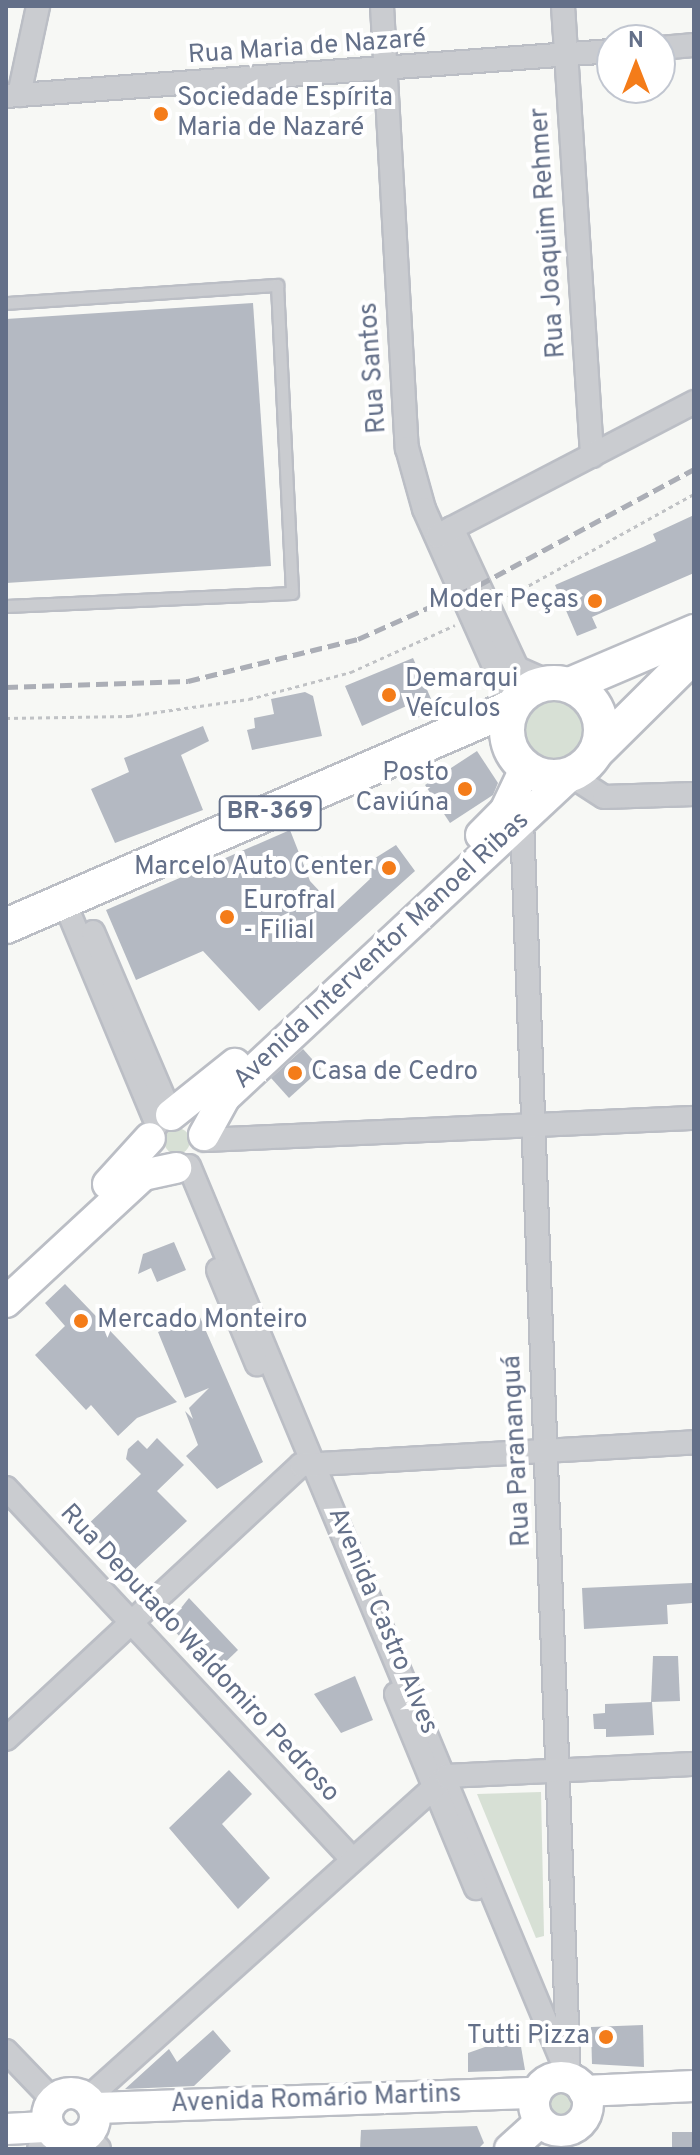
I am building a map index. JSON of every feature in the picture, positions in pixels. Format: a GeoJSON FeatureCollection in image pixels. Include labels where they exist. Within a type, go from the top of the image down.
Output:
{"type":"FeatureCollection","features":[{"type":"Feature","properties":{"kind":"main road","name":"BR-369"},"geometry":{"type":"LineString","coordinates":[[13,916],[71,898],[463,731],[560,684],[694,632]]}},
{"type":"Feature","properties":{"kind":"main road"},"geometry":{"type":"LineString","coordinates":[[463,731],[518,760],[570,775],[694,655]]}},
{"type":"Feature","properties":{"kind":"main road"},"geometry":{"type":"LineString","coordinates":[[560,684],[598,713],[596,752]]}},
{"type":"Feature","properties":{"kind":"main road"},"geometry":{"type":"LineString","coordinates":[[512,707],[506,726],[518,760]]}},
{"type":"Feature","properties":{"kind":"street"},"geometry":{"type":"LineString","coordinates":[[12,96],[38,6]]}},
{"type":"Feature","properties":{"kind":"street","name":"Rua Santos"},"geometry":{"type":"LineString","coordinates":[[382,6],[404,424],[444,532],[481,612],[512,707]]}},
{"type":"Feature","properties":{"kind":"street","name":"Rua Joaquim Rehmer"},"geometry":{"type":"LineString","coordinates":[[563,6],[592,456]]}},
{"type":"Feature","properties":{"kind":"street","name":"Rua Maria de Nazaré"},"geometry":{"type":"LineString","coordinates":[[12,96],[386,71],[596,52]]}},
{"type":"Feature","properties":{"kind":"street"},"geometry":{"type":"LineString","coordinates":[[444,532],[694,402]]}},
{"type":"Feature","properties":{"kind":"street"},"geometry":{"type":"LineString","coordinates":[[481,612],[517,668],[560,684]]}},
{"type":"Feature","properties":{"kind":"street","name":"Avenida Interventor Manoel Ribas"},"geometry":{"type":"LineString","coordinates":[[194,1152],[225,1097],[310,1006],[505,811],[518,760]]}},
{"type":"Feature","properties":{"kind":"street"},"geometry":{"type":"LineString","coordinates":[[570,775],[604,797],[694,794]]}},
{"type":"Feature","properties":{"kind":"street","name":"Avenida Interventor Manoel Ribas"},"geometry":{"type":"LineString","coordinates":[[6,1278],[159,1126],[310,1006],[522,821],[570,775]]}},
{"type":"Feature","properties":{"kind":"street","name":"Rua Parananguá"},"geometry":{"type":"LineString","coordinates":[[522,821],[531,1125],[560,1770],[561,2116]]}},
{"type":"Feature","properties":{"kind":"street"},"geometry":{"type":"LineString","coordinates":[[71,898],[159,1126],[157,1159],[194,1152],[531,1125],[694,1118]]}},
{"type":"Feature","properties":{"kind":"street"},"geometry":{"type":"LineString","coordinates":[[159,1126],[192,1118],[194,1152]]}},
{"type":"Feature","properties":{"kind":"street"},"geometry":{"type":"LineString","coordinates":[[6,1302],[143,1175],[194,1152]]}},
{"type":"Feature","properties":{"kind":"street","name":"Avenida Castro Alves"},"geometry":{"type":"LineString","coordinates":[[194,1152],[243,1313],[440,1781],[561,2116]]}},
{"type":"Feature","properties":{"kind":"street"},"geometry":{"type":"LineString","coordinates":[[6,1739],[307,1462],[694,1442]]}},
{"type":"Feature","properties":{"kind":"street","name":"Rua Deputado Waldomiro Pedroso"},"geometry":{"type":"LineString","coordinates":[[6,1488],[351,1858]]}},
{"type":"Feature","properties":{"kind":"street"},"geometry":{"type":"LineString","coordinates":[[94,2123],[351,1858],[440,1781],[560,1770],[694,1764]]}},
{"type":"Feature","properties":{"kind":"street"},"geometry":{"type":"LineString","coordinates":[[6,2051],[47,2125]]}},
{"type":"Feature","properties":{"kind":"street","name":"Avenida Romário Martins"},"geometry":{"type":"LineString","coordinates":[[561,2116],[694,2086]]}},
{"type":"Feature","properties":{"kind":"street","name":"Avenida Romário Martins"},"geometry":{"type":"LineString","coordinates":[[47,2125],[561,2116],[694,2100]]}},
{"type":"Feature","properties":{"kind":"street"},"geometry":{"type":"LineString","coordinates":[[6,2114],[47,2125]]}},
{"type":"Feature","properties":{"kind":"street"},"geometry":{"type":"LineString","coordinates":[[510,2149],[561,2116]]}},
{"type":"Feature","properties":{"kind":"street"},"geometry":{"type":"LineString","coordinates":[[6,2129],[47,2125]]}},
{"type":"Feature","properties":{"kind":"lane"},"geometry":{"type":"LineString","coordinates":[[6,303],[277,285],[292,593],[6,606]]}},
{"type":"Feature","properties":{"kind":"path"},"geometry":{"type":"LineString","coordinates":[[6,718],[129,716],[249,699],[351,672],[481,612],[694,494]]}},
{"type":"Feature","properties":{"kind":"shaded area"},"geometry":{"type":"Polygon","coordinates":[[[554,695],[579,705],[589,730],[579,755],[554,765],[529,755],[519,730],[529,705],[554,695]]]}},
{"type":"Feature","properties":{"kind":"shaded area"},"geometry":{"type":"Polygon","coordinates":[[[177,1128],[186,1132],[190,1141],[186,1150],[177,1154],[168,1150],[164,1141],[168,1132],[177,1128]]]}},
{"type":"Feature","properties":{"kind":"shaded area"},"geometry":{"type":"Polygon","coordinates":[[[541,1792],[544,1936],[536,1938],[477,1794],[541,1792]]]}},
{"type":"Feature","properties":{"kind":"shaded area"},"geometry":{"type":"Polygon","coordinates":[[[561,2088],[573,2093],[578,2105],[573,2117],[561,2122],[549,2117],[544,2105],[549,2093],[561,2088]]]}},
{"type":"Feature","properties":{"kind":"building"},"geometry":{"type":"Polygon","coordinates":[[[253,303],[271,566],[6,583],[6,319],[253,303]]]}},
{"type":"Feature","properties":{"kind":"building","name":"Moder Peças"},"geometry":{"type":"Polygon","coordinates":[[[694,515],[694,573],[592,617],[597,628],[577,636],[555,585],[656,541],[653,534],[694,515]]]}},
{"type":"Feature","properties":{"kind":"building","name":"Demarqui Veículos"},"geometry":{"type":"Polygon","coordinates":[[[413,658],[436,710],[417,718],[411,704],[362,726],[345,686],[413,658]]]}},
{"type":"Feature","properties":{"kind":"building"},"geometry":{"type":"Polygon","coordinates":[[[305,692],[313,696],[322,736],[252,750],[247,730],[255,728],[254,718],[274,714],[271,699],[305,692]]]}},
{"type":"Feature","properties":{"kind":"building"},"geometry":{"type":"Polygon","coordinates":[[[203,726],[209,741],[181,755],[203,810],[115,843],[91,789],[129,772],[124,758],[203,726]]]}},
{"type":"Feature","properties":{"kind":"building"},"geometry":{"type":"Polygon","coordinates":[[[477,751],[498,783],[493,795],[450,823],[425,785],[477,751]]]}},
{"type":"Feature","properties":{"kind":"building","name":"Eurofral - Filial"},"geometry":{"type":"Polygon","coordinates":[[[290,830],[310,881],[337,910],[370,879],[364,865],[396,845],[415,871],[259,1011],[203,951],[136,980],[106,910],[290,830]]]}},
{"type":"Feature","properties":{"kind":"building","name":"Casa de Cedro"},"geometry":{"type":"Polygon","coordinates":[[[303,1049],[321,1069],[289,1098],[271,1078],[303,1049]]]}},
{"type":"Feature","properties":{"kind":"building"},"geometry":{"type":"Polygon","coordinates":[[[174,1242],[186,1270],[157,1282],[151,1268],[138,1274],[143,1254],[174,1242]]]}},
{"type":"Feature","properties":{"kind":"building"},"geometry":{"type":"Polygon","coordinates":[[[65,1284],[177,1402],[137,1418],[118,1436],[91,1405],[86,1410],[35,1355],[65,1326],[45,1303],[65,1284]]]}},
{"type":"Feature","properties":{"kind":"building"},"geometry":{"type":"Polygon","coordinates":[[[199,1315],[263,1462],[217,1489],[186,1456],[198,1445],[185,1411],[193,1419],[189,1408],[209,1388],[185,1398],[158,1332],[199,1315]]]}},
{"type":"Feature","properties":{"kind":"building"},"geometry":{"type":"Polygon","coordinates":[[[157,1438],[184,1465],[157,1491],[187,1521],[131,1573],[84,1528],[141,1474],[126,1459],[128,1449],[138,1440],[147,1449],[157,1438]]]}},
{"type":"Feature","properties":{"kind":"building"},"geometry":{"type":"Polygon","coordinates":[[[692,1583],[692,1603],[667,1605],[668,1624],[584,1629],[582,1588],[692,1583]]]}},
{"type":"Feature","properties":{"kind":"building"},"geometry":{"type":"Polygon","coordinates":[[[189,1598],[238,1650],[214,1673],[168,1624],[189,1598]]]}},
{"type":"Feature","properties":{"kind":"building"},"geometry":{"type":"Polygon","coordinates":[[[653,1656],[678,1656],[680,1701],[651,1702],[653,1656]]]}},
{"type":"Feature","properties":{"kind":"building"},"geometry":{"type":"Polygon","coordinates":[[[355,1676],[373,1720],[341,1733],[314,1694],[355,1676]]]}},
{"type":"Feature","properties":{"kind":"building"},"geometry":{"type":"Polygon","coordinates":[[[652,1702],[654,1735],[606,1737],[606,1729],[594,1729],[593,1714],[605,1713],[605,1704],[652,1702]]]}},
{"type":"Feature","properties":{"kind":"building"},"geometry":{"type":"Polygon","coordinates":[[[229,1770],[252,1794],[222,1824],[270,1878],[238,1909],[169,1828],[229,1770]]]}},
{"type":"Feature","properties":{"kind":"building"},"geometry":{"type":"Polygon","coordinates":[[[643,2025],[644,2067],[592,2064],[591,2027],[643,2025]]]}},
{"type":"Feature","properties":{"kind":"building"},"geometry":{"type":"Polygon","coordinates":[[[213,2030],[231,2051],[194,2086],[125,2089],[169,2049],[177,2062],[213,2030]]]}},
{"type":"Feature","properties":{"kind":"building"},"geometry":{"type":"Polygon","coordinates":[[[519,2035],[525,2070],[468,2072],[468,2053],[519,2035]]]}},
{"type":"Feature","properties":{"kind":"building"},"geometry":{"type":"Polygon","coordinates":[[[477,2126],[484,2143],[478,2149],[360,2149],[361,2130],[477,2126]]]}},
{"type":"Feature","properties":{"kind":"building"},"geometry":{"type":"Polygon","coordinates":[[[672,2132],[694,2132],[694,2149],[672,2149],[672,2132]]]}},
{"type":"Feature","properties":{"kind":"railway"},"geometry":{"type":"LineString","coordinates":[[6,687],[188,681],[358,639],[479,585],[694,469]]}},
{"type":"Feature","properties":{"kind":"place","name":"Sociedade Espírita Maria de Nazaré"},"geometry":{"type":"Point","coordinates":[161,114]}},
{"type":"Feature","properties":{"kind":"place","name":"Moder Peças"},"geometry":{"type":"Point","coordinates":[595,601]}},
{"type":"Feature","properties":{"kind":"place","name":"Demarqui Veículos"},"geometry":{"type":"Point","coordinates":[389,695]}},
{"type":"Feature","properties":{"kind":"place","name":"Posto Caviúna"},"geometry":{"type":"Point","coordinates":[465,789]}},
{"type":"Feature","properties":{"kind":"place","name":"Marcelo Auto Center"},"geometry":{"type":"Point","coordinates":[389,868]}},
{"type":"Feature","properties":{"kind":"place","name":"Eurofral - Filial"},"geometry":{"type":"Point","coordinates":[227,917]}},
{"type":"Feature","properties":{"kind":"place","name":"Casa de Cedro"},"geometry":{"type":"Point","coordinates":[295,1073]}},
{"type":"Feature","properties":{"kind":"place","name":"Mercado Monteiro"},"geometry":{"type":"Point","coordinates":[81,1321]}},
{"type":"Feature","properties":{"kind":"place","name":"Tutti Pizza"},"geometry":{"type":"Point","coordinates":[606,2037]}}]}
